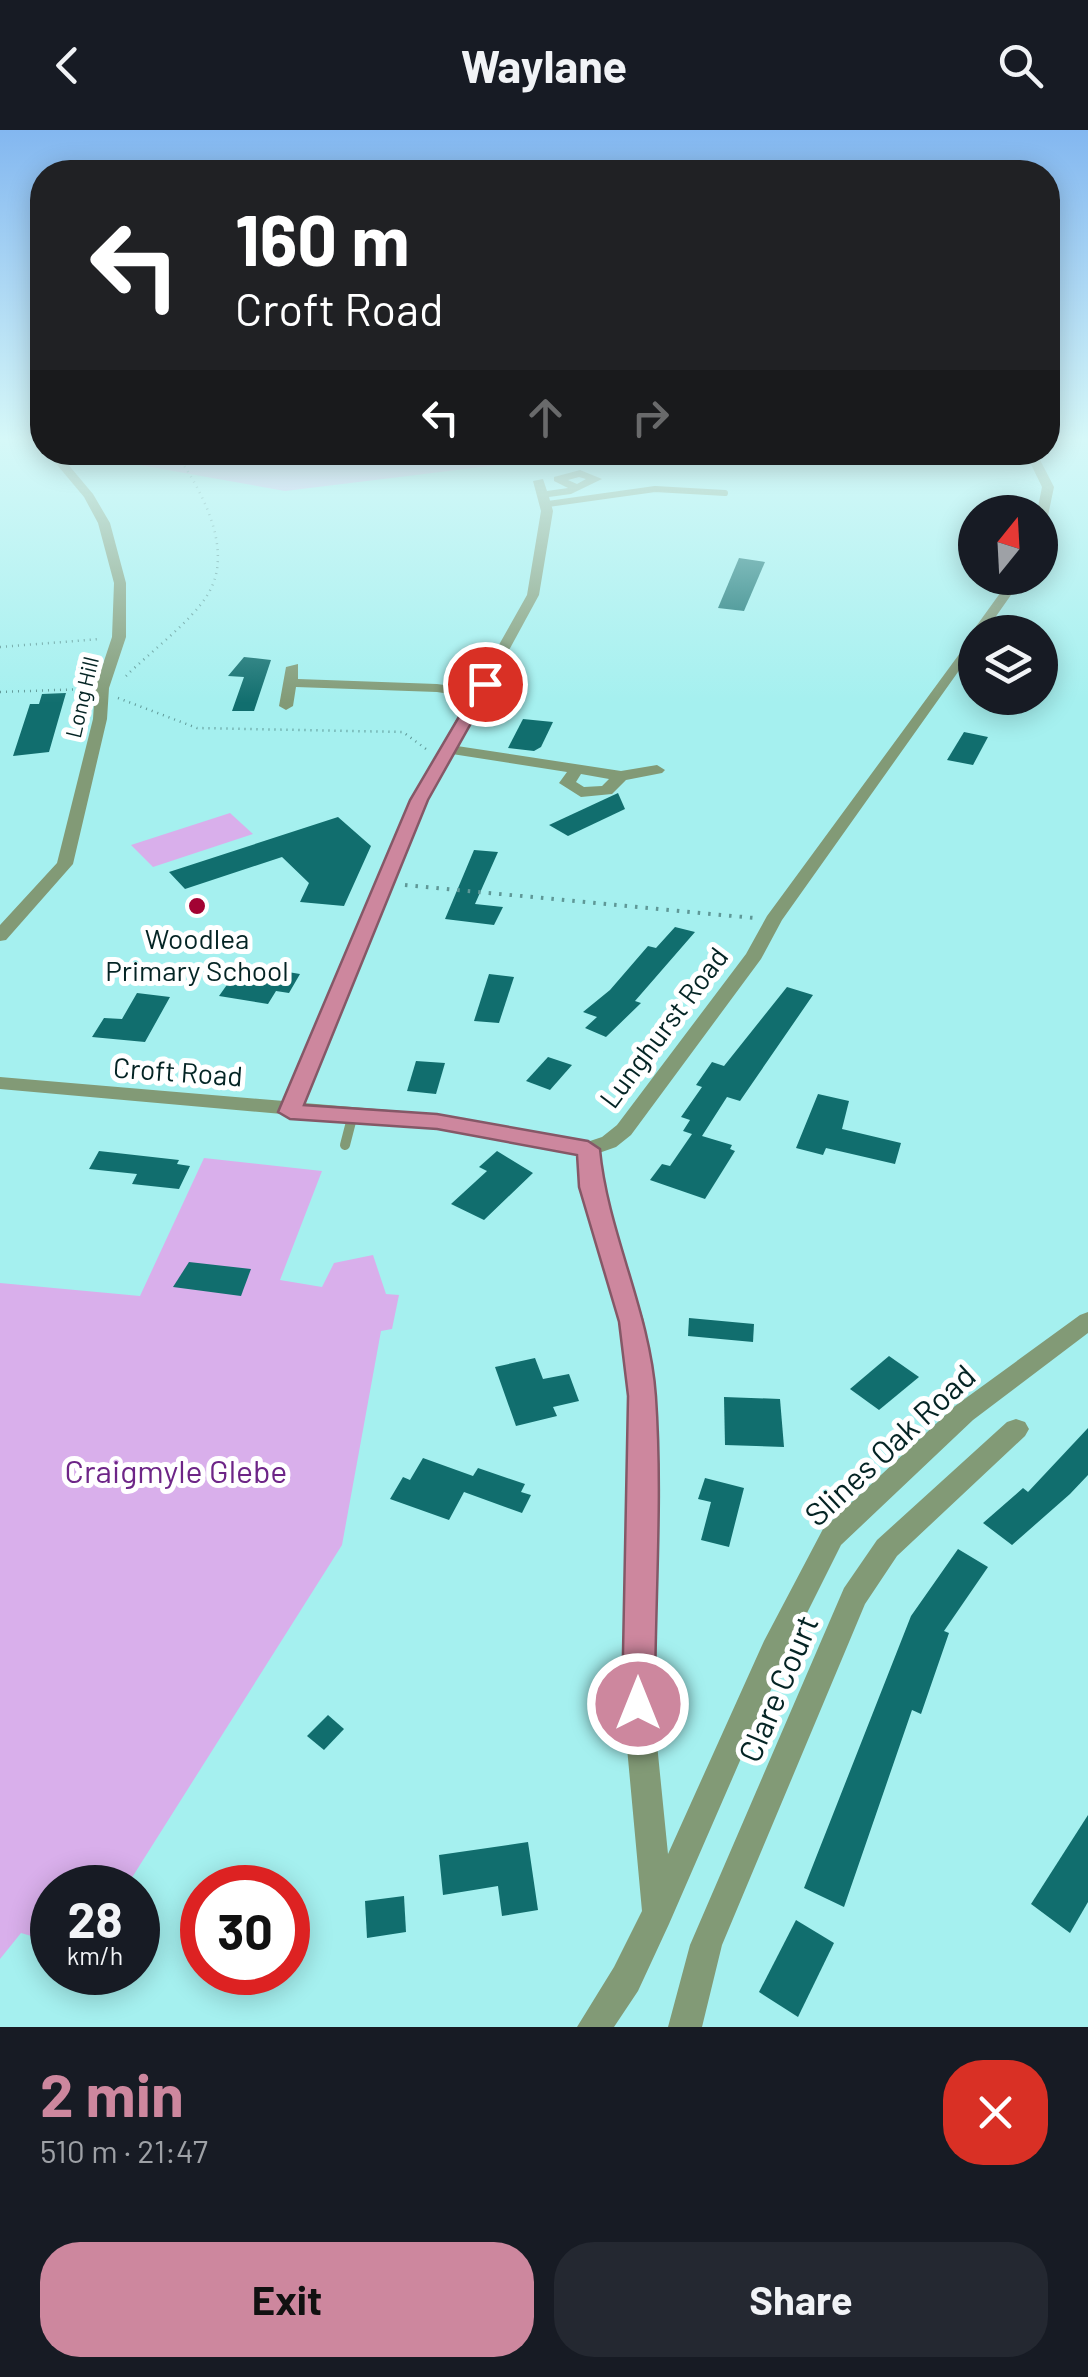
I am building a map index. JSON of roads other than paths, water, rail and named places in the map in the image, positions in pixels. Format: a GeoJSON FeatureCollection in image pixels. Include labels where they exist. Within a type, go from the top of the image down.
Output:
{"type":"FeatureCollection","features":[{"type":"Feature","properties":{"kind":"street","name":"Long Hill"},"geometry":{"type":"LineString","coordinates":[[0,936],[65,864],[100,719],[102,690],[119,638],[120,583],[105,526]]}},
{"type":"Feature","properties":{"kind":"street"},"geometry":{"type":"LineString","coordinates":[[290,1112],[419,800],[533,595],[540,526]]}},
{"type":"Feature","properties":{"kind":"street","name":"Lunghurst Road"},"geometry":{"type":"LineString","coordinates":[[588,1149],[609,1142],[624,1130],[754,955],[772,920],[958,661]]}},
{"type":"Feature","properties":{"kind":"street"},"geometry":{"type":"LineString","coordinates":[[286,706],[291,675],[479,694]]}},
{"type":"Feature","properties":{"kind":"street"},"geometry":{"type":"LineString","coordinates":[[447,751],[579,767],[567,783],[581,792],[606,791],[621,776],[657,770]]}},
{"type":"Feature","properties":{"kind":"street","name":"Croft Road"},"geometry":{"type":"LineString","coordinates":[[0,1084],[258,1104],[290,1112],[437,1121],[588,1149]]}},
{"type":"Feature","properties":{"kind":"street"},"geometry":{"type":"LineString","coordinates":[[588,1149],[592,1187],[632,1322],[642,1396],[638,1704],[658,1913]]}},
{"type":"Feature","properties":{"kind":"street","name":"Slines Oak Road"},"geometry":{"type":"LineString","coordinates":[[594,2027],[626,1979],[774,1650],[832,1538],[964,1413],[1088,1321]]}},
{"type":"Feature","properties":{"kind":"street","name":"Clare Court"},"geometry":{"type":"LineString","coordinates":[[685,2027],[706,1944],[854,1597],[887,1548],[1016,1429]]}},
{"type":"Feature","properties":{"kind":"lane"},"geometry":{"type":"LineString","coordinates":[[346,1145],[353,1114]]}},
{"type":"Feature","properties":{"kind":"place","name":"Woodlea Primary School"},"geometry":{"type":"Point","coordinates":[197,906]}},
{"type":"Feature","properties":{"kind":"park label","name":"Craigmyle Glebe"},"geometry":{"type":"Point","coordinates":[176,1470]}}]}
